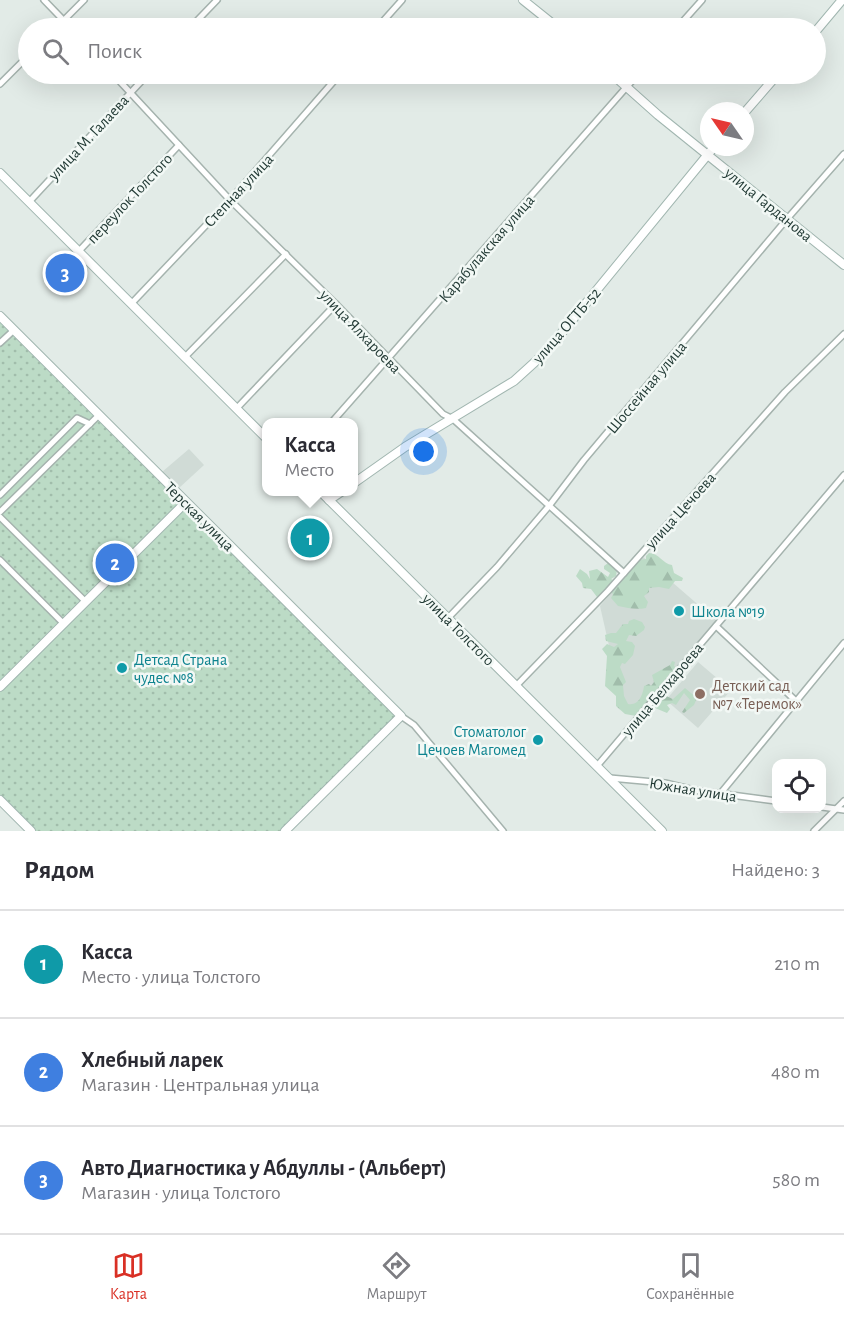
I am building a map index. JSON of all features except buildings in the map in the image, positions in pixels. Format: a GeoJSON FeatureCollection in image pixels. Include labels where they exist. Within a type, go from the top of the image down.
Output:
{"type":"FeatureCollection","features":[{"type":"Feature","properties":{"kind":"street"},"geometry":{"type":"LineString","coordinates":[[45,0],[62,18]]}},
{"type":"Feature","properties":{"kind":"street"},"geometry":{"type":"LineString","coordinates":[[66,18],[84,0]]}},
{"type":"Feature","properties":{"kind":"street"},"geometry":{"type":"LineString","coordinates":[[200,18],[217,0]]}},
{"type":"Feature","properties":{"kind":"street"},"geometry":{"type":"LineString","coordinates":[[386,18],[402,0]]}},
{"type":"Feature","properties":{"kind":"street"},"geometry":{"type":"LineString","coordinates":[[523,0],[546,18]]}},
{"type":"Feature","properties":{"kind":"street"},"geometry":{"type":"LineString","coordinates":[[686,18],[702,0]]}},
{"type":"Feature","properties":{"kind":"street"},"geometry":{"type":"LineString","coordinates":[[826,19],[842,0]]}},
{"type":"Feature","properties":{"kind":"street"},"geometry":{"type":"LineString","coordinates":[[0,84],[18,66]]}},
{"type":"Feature","properties":{"kind":"street","name":"улица Ялхароева"},"geometry":{"type":"LineString","coordinates":[[122,84],[230,200],[443,414],[453,419],[624,573]]}},
{"type":"Feature","properties":{"kind":"street","name":"улица М. Галаева"},"geometry":{"type":"LineString","coordinates":[[29,202],[138,84]]}},
{"type":"Feature","properties":{"kind":"street","name":"Степная улица"},"geometry":{"type":"LineString","coordinates":[[132,304],[230,200],[331,84]]}},
{"type":"Feature","properties":{"kind":"street","name":"улица Гарданова"},"geometry":{"type":"LineString","coordinates":[[624,84],[700,149]]}},
{"type":"Feature","properties":{"kind":"street"},"geometry":{"type":"LineString","coordinates":[[754,102],[769,84]]}},
{"type":"Feature","properties":{"kind":"street","name":"Карабулакская улица"},"geometry":{"type":"LineString","coordinates":[[336,418],[627,86]]}},
{"type":"Feature","properties":{"kind":"street","name":"переулок Толстого"},"geometry":{"type":"LineString","coordinates":[[79,251],[179,145]]}},
{"type":"Feature","properties":{"kind":"street","name":"Шоссейная улица"},"geometry":{"type":"LineString","coordinates":[[448,618],[497,567],[549,506],[584,460],[844,154]]}},
{"type":"Feature","properties":{"kind":"street","name":"улица ОГТБ-52"},"geometry":{"type":"LineString","coordinates":[[358,480],[405,447],[514,381],[546,352],[707,156]]}},
{"type":"Feature","properties":{"kind":"street","name":"улица Гарданова"},"geometry":{"type":"LineString","coordinates":[[709,156],[844,265]]}},
{"type":"Feature","properties":{"kind":"street"},"geometry":{"type":"LineString","coordinates":[[0,173],[262,433]]}},
{"type":"Feature","properties":{"kind":"street"},"geometry":{"type":"LineString","coordinates":[[185,357],[286,254]]}},
{"type":"Feature","properties":{"kind":"street"},"geometry":{"type":"LineString","coordinates":[[237,408],[336,304]]}},
{"type":"Feature","properties":{"kind":"street","name":"Терская улица"},"geometry":{"type":"LineString","coordinates":[[0,316],[401,716]]}},
{"type":"Feature","properties":{"kind":"street"},"geometry":{"type":"LineString","coordinates":[[0,343],[14,330]]}},
{"type":"Feature","properties":{"kind":"street","name":"улица Цечоева"},"geometry":{"type":"LineString","coordinates":[[516,686],[624,573],[785,392],[844,334]]}},
{"type":"Feature","properties":{"kind":"street"},"geometry":{"type":"LineString","coordinates":[[0,512],[99,415]]}},
{"type":"Feature","properties":{"kind":"street"},"geometry":{"type":"LineString","coordinates":[[0,495],[77,418],[90,423]]}},
{"type":"Feature","properties":{"kind":"street","name":"улица Белхароева"},"geometry":{"type":"LineString","coordinates":[[597,766],[844,476]]}},
{"type":"Feature","properties":{"kind":"street","name":"улица Толстого"},"geometry":{"type":"LineString","coordinates":[[325,496],[597,766]]}},
{"type":"Feature","properties":{"kind":"street"},"geometry":{"type":"LineString","coordinates":[[329,500],[335,496]]}},
{"type":"Feature","properties":{"kind":"street"},"geometry":{"type":"LineString","coordinates":[[0,687],[186,502]]}},
{"type":"Feature","properties":{"kind":"street"},"geometry":{"type":"LineString","coordinates":[[0,517],[86,602]]}},
{"type":"Feature","properties":{"kind":"street"},"geometry":{"type":"LineString","coordinates":[[0,560],[64,624]]}},
{"type":"Feature","properties":{"kind":"street"},"geometry":{"type":"LineString","coordinates":[[716,626],[796,701]]}},
{"type":"Feature","properties":{"kind":"street"},"geometry":{"type":"LineString","coordinates":[[720,794],[844,643]]}},
{"type":"Feature","properties":{"kind":"street"},"geometry":{"type":"LineString","coordinates":[[285,831],[401,716],[414,725],[503,831]]}},
{"type":"Feature","properties":{"kind":"street"},"geometry":{"type":"LineString","coordinates":[[597,766],[662,831]]}},
{"type":"Feature","properties":{"kind":"street"},"geometry":{"type":"LineString","coordinates":[[597,766],[662,831]]}},
{"type":"Feature","properties":{"kind":"street","name":"Южная улица"},"geometry":{"type":"LineString","coordinates":[[610,778],[665,783],[720,794],[772,800]]}},
{"type":"Feature","properties":{"kind":"street"},"geometry":{"type":"LineString","coordinates":[[0,800],[31,831]]}},
{"type":"Feature","properties":{"kind":"street"},"geometry":{"type":"LineString","coordinates":[[814,831],[841,809],[844,801]]}},
{"type":"Feature","properties":{"kind":"street"},"geometry":{"type":"LineString","coordinates":[[826,807],[841,809]]}},
{"type":"Feature","properties":{"kind":"shaded area"},"geometry":{"type":"Polygon","coordinates":[[[189,449],[204,465],[179,488],[162,472],[189,449]]]}},
{"type":"Feature","properties":{"kind":"shaded area"},"geometry":{"type":"Polygon","coordinates":[[[643,557],[717,621],[635,714],[622,703],[600,606],[643,557]]]}},
{"type":"Feature","properties":{"kind":"shaded area","name":"Детский сад №7 «Теремок»"},"geometry":{"type":"Polygon","coordinates":[[[698,662],[731,690],[698,728],[666,700],[698,662]]]}},
{"type":"Feature","properties":{"kind":"green space"},"geometry":{"type":"Polygon","coordinates":[[[0,316],[401,716],[285,831],[31,831],[0,800],[0,316]]]}},
{"type":"Feature","properties":{"kind":"green space"},"geometry":{"type":"Polygon","coordinates":[[[649,553],[672,565],[674,573],[683,578],[682,581],[675,581],[669,589],[649,588],[649,592],[644,596],[648,602],[646,608],[618,606],[611,598],[613,594],[611,592],[597,597],[591,589],[583,588],[576,576],[580,569],[590,579],[589,571],[597,569],[608,577],[610,573],[604,569],[604,566],[608,563],[617,570],[616,576],[611,579],[613,580],[639,560],[646,559],[649,553]]]}},
{"type":"Feature","properties":{"kind":"green space"},"geometry":{"type":"Polygon","coordinates":[[[634,619],[642,622],[645,627],[636,636],[629,635],[626,641],[632,642],[635,646],[633,655],[620,667],[626,682],[623,685],[624,696],[628,704],[638,701],[644,686],[649,684],[651,686],[654,682],[652,675],[670,665],[672,661],[675,662],[676,667],[669,683],[670,686],[655,702],[663,700],[666,696],[673,699],[685,688],[697,698],[694,705],[684,713],[682,712],[690,700],[684,693],[676,705],[672,703],[667,705],[670,709],[667,713],[655,708],[655,703],[652,708],[648,709],[648,713],[636,716],[625,714],[616,706],[616,696],[605,686],[607,656],[602,649],[607,644],[614,647],[618,644],[606,641],[605,635],[616,633],[623,624],[628,624],[634,619]]]}},
{"type":"Feature","properties":{"kind":"place","name":"Авто Диагностика у Абдуллы - (Альберт)"},"geometry":{"type":"Point","coordinates":[65,273]}},
{"type":"Feature","properties":{"kind":"place","name":"Касса"},"geometry":{"type":"Point","coordinates":[310,538]}},
{"type":"Feature","properties":{"kind":"place","name":"Хлебный ларек"},"geometry":{"type":"Point","coordinates":[115,563]}},
{"type":"Feature","properties":{"kind":"place","name":"Школа №19"},"geometry":{"type":"Point","coordinates":[679,611]}},
{"type":"Feature","properties":{"kind":"place","name":"Детсад Страна чудес №8"},"geometry":{"type":"Point","coordinates":[122,668]}},
{"type":"Feature","properties":{"kind":"place","name":"Детский сад №7 «Теремок»"},"geometry":{"type":"Point","coordinates":[700,694]}},
{"type":"Feature","properties":{"kind":"place","name":"Стоматолог Цечоев Магомед"},"geometry":{"type":"Point","coordinates":[538,740]}}]}
